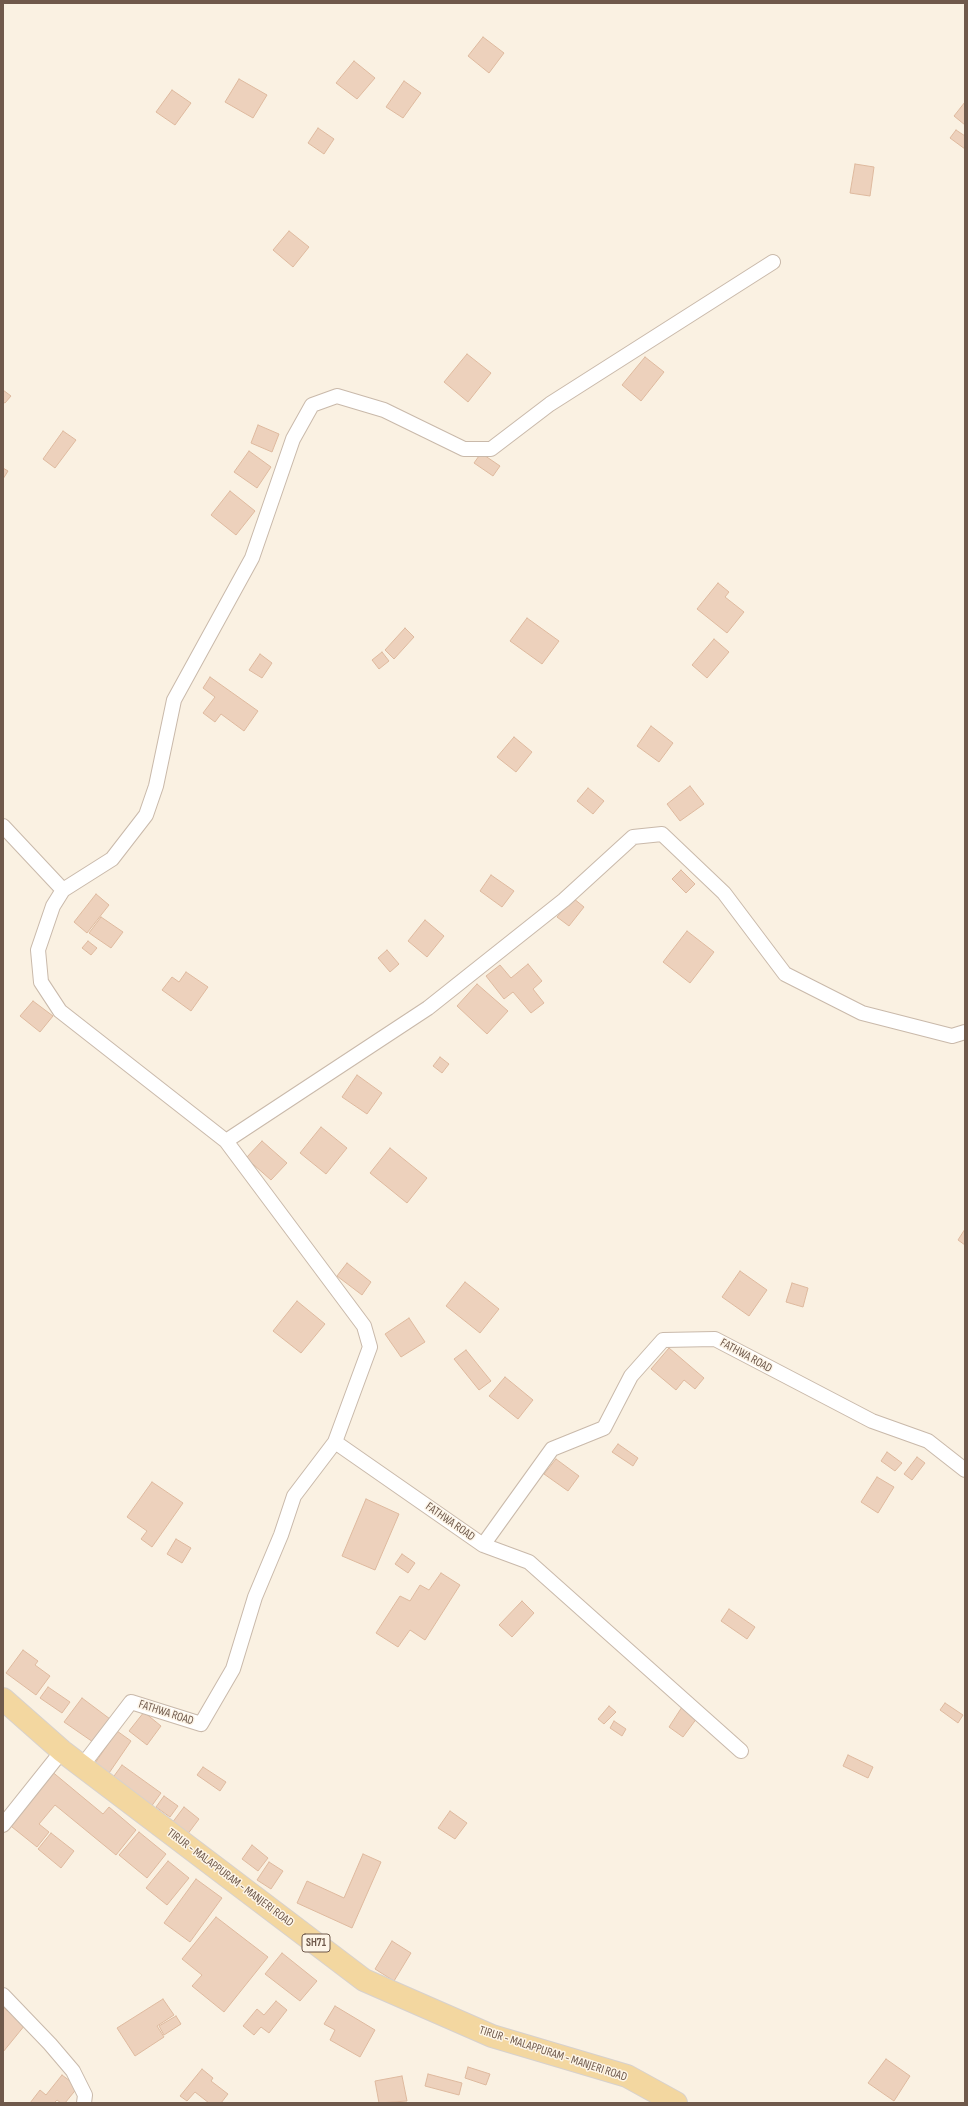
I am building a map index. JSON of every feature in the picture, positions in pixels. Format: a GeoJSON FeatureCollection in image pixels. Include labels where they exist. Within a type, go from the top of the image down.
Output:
{"type":"FeatureCollection","features":[{"type":"Feature","properties":{"kind":"main road","name":"TIRUR - MALAPPURAM - MANJERI ROAD"},"geometry":{"type":"LineString","coordinates":[[3,1699],[62,1751],[364,1980],[492,2036],[627,2076],[676,2103]]}},
{"type":"Feature","properties":{"kind":"street"},"geometry":{"type":"LineString","coordinates":[[334,1442],[370,1347],[364,1326],[226,1141],[60,1010],[41,982],[38,950],[53,906],[63,890],[112,859],[146,815],[156,786],[174,700],[252,558],[293,439],[312,405],[337,396],[384,410],[464,449],[491,449],[550,404],[773,262]]}},
{"type":"Feature","properties":{"kind":"street"},"geometry":{"type":"LineString","coordinates":[[3,826],[63,890]]}},
{"type":"Feature","properties":{"kind":"street"},"geometry":{"type":"LineString","coordinates":[[226,1141],[428,1008],[564,900],[633,837],[662,834],[724,893],[785,974],[862,1014],[952,1036],[965,1032]]}},
{"type":"Feature","properties":{"kind":"street","name":"FATHWA ROAD"},"geometry":{"type":"LineString","coordinates":[[82,1766],[131,1702],[201,1724],[233,1669],[255,1597],[281,1535],[294,1496],[334,1442],[483,1545],[552,1449],[604,1428],[631,1376],[663,1340],[715,1339],[872,1421],[928,1441],[965,1470]]}},
{"type":"Feature","properties":{"kind":"street"},"geometry":{"type":"LineString","coordinates":[[483,1545],[529,1562],[741,1751]]}},
{"type":"Feature","properties":{"kind":"street"},"geometry":{"type":"LineString","coordinates":[[3,1825],[62,1751]]}},
{"type":"Feature","properties":{"kind":"street"},"geometry":{"type":"LineString","coordinates":[[3,1995],[50,2044],[73,2071],[86,2095],[84,2103]]}},
{"type":"Feature","properties":{"kind":"building"},"geometry":{"type":"Polygon","coordinates":[[[483,37],[504,53],[489,73],[468,56],[483,37]]]}},
{"type":"Feature","properties":{"kind":"building"},"geometry":{"type":"Polygon","coordinates":[[[354,61],[375,78],[357,99],[336,83],[354,61]]]}},
{"type":"Feature","properties":{"kind":"building"},"geometry":{"type":"Polygon","coordinates":[[[239,79],[267,95],[253,118],[225,102],[239,79]]]}},
{"type":"Feature","properties":{"kind":"building"},"geometry":{"type":"Polygon","coordinates":[[[404,81],[421,93],[403,118],[386,107],[404,81]]]}},
{"type":"Feature","properties":{"kind":"building"},"geometry":{"type":"Polygon","coordinates":[[[172,90],[191,103],[175,125],[156,112],[172,90]]]}},
{"type":"Feature","properties":{"kind":"building"},"geometry":{"type":"Polygon","coordinates":[[[965,102],[965,125],[954,116],[965,102]]]}},
{"type":"Feature","properties":{"kind":"building"},"geometry":{"type":"Polygon","coordinates":[[[318,128],[334,139],[324,154],[308,143],[318,128]]]}},
{"type":"Feature","properties":{"kind":"building"},"geometry":{"type":"Polygon","coordinates":[[[956,130],[965,136],[965,149],[950,138],[956,130]]]}},
{"type":"Feature","properties":{"kind":"building"},"geometry":{"type":"Polygon","coordinates":[[[855,164],[874,167],[870,196],[850,193],[855,164]]]}},
{"type":"Feature","properties":{"kind":"building"},"geometry":{"type":"Polygon","coordinates":[[[289,231],[309,247],[293,267],[273,250],[289,231]]]}},
{"type":"Feature","properties":{"kind":"building"},"geometry":{"type":"Polygon","coordinates":[[[467,354],[491,373],[468,402],[444,382],[467,354]]]}},
{"type":"Feature","properties":{"kind":"building"},"geometry":{"type":"Polygon","coordinates":[[[645,357],[664,372],[641,401],[622,385],[645,357]]]}},
{"type":"Feature","properties":{"kind":"building"},"geometry":{"type":"Polygon","coordinates":[[[3,390],[11,396],[5,403],[3,402],[3,390]]]}},
{"type":"Feature","properties":{"kind":"building"},"geometry":{"type":"Polygon","coordinates":[[[258,425],[279,434],[272,452],[251,443],[258,425]]]}},
{"type":"Feature","properties":{"kind":"building"},"geometry":{"type":"Polygon","coordinates":[[[63,431],[76,440],[55,468],[43,459],[63,431]]]}},
{"type":"Feature","properties":{"kind":"building"},"geometry":{"type":"Polygon","coordinates":[[[249,451],[271,467],[257,488],[234,472],[249,451]]]}},
{"type":"Feature","properties":{"kind":"building"},"geometry":{"type":"Polygon","coordinates":[[[481,453],[500,466],[493,476],[474,463],[481,453]]]}},
{"type":"Feature","properties":{"kind":"building"},"geometry":{"type":"Polygon","coordinates":[[[3,468],[8,471],[3,479],[3,468]]]}},
{"type":"Feature","properties":{"kind":"building"},"geometry":{"type":"Polygon","coordinates":[[[230,491],[255,511],[236,535],[211,515],[230,491]]]}},
{"type":"Feature","properties":{"kind":"building"},"geometry":{"type":"Polygon","coordinates":[[[718,583],[729,592],[725,597],[744,612],[727,633],[697,609],[718,583]]]}},
{"type":"Feature","properties":{"kind":"building"},"geometry":{"type":"Polygon","coordinates":[[[527,618],[559,641],[542,664],[510,641],[527,618]]]}},
{"type":"Feature","properties":{"kind":"building"},"geometry":{"type":"Polygon","coordinates":[[[405,628],[414,637],[394,659],[385,650],[405,628]]]}},
{"type":"Feature","properties":{"kind":"building"},"geometry":{"type":"Polygon","coordinates":[[[714,639],[729,652],[707,678],[692,665],[714,639]]]}},
{"type":"Feature","properties":{"kind":"building"},"geometry":{"type":"Polygon","coordinates":[[[382,652],[389,661],[379,669],[372,660],[382,652]]]}},
{"type":"Feature","properties":{"kind":"building"},"geometry":{"type":"Polygon","coordinates":[[[260,654],[272,663],[262,678],[249,670],[260,654]]]}},
{"type":"Feature","properties":{"kind":"building"},"geometry":{"type":"Polygon","coordinates":[[[210,677],[258,711],[244,731],[221,714],[215,722],[203,713],[215,697],[203,688],[210,677]]]}},
{"type":"Feature","properties":{"kind":"building"},"geometry":{"type":"Polygon","coordinates":[[[651,726],[673,743],[659,762],[637,746],[651,726]]]}},
{"type":"Feature","properties":{"kind":"building"},"geometry":{"type":"Polygon","coordinates":[[[514,737],[532,752],[516,772],[497,757],[514,737]]]}},
{"type":"Feature","properties":{"kind":"building"},"geometry":{"type":"Polygon","coordinates":[[[690,786],[704,804],[680,821],[667,804],[690,786]]]}},
{"type":"Feature","properties":{"kind":"building"},"geometry":{"type":"Polygon","coordinates":[[[588,788],[604,801],[593,814],[577,801],[588,788]]]}},
{"type":"Feature","properties":{"kind":"building"},"geometry":{"type":"Polygon","coordinates":[[[681,870],[695,884],[686,893],[672,879],[681,870]]]}},
{"type":"Feature","properties":{"kind":"building"},"geometry":{"type":"Polygon","coordinates":[[[491,875],[514,891],[502,907],[480,891],[491,875]]]}},
{"type":"Feature","properties":{"kind":"building"},"geometry":{"type":"Polygon","coordinates":[[[96,894],[109,905],[87,933],[74,922],[96,894]]]}},
{"type":"Feature","properties":{"kind":"building"},"geometry":{"type":"Polygon","coordinates":[[[573,898],[584,907],[569,926],[557,917],[573,898]]]}},
{"type":"Feature","properties":{"kind":"building"},"geometry":{"type":"Polygon","coordinates":[[[101,917],[123,932],[111,948],[89,933],[101,917]]]}},
{"type":"Feature","properties":{"kind":"building"},"geometry":{"type":"Polygon","coordinates":[[[425,920],[444,936],[427,957],[408,941],[425,920]]]}},
{"type":"Feature","properties":{"kind":"building"},"geometry":{"type":"Polygon","coordinates":[[[687,931],[714,952],[690,983],[663,962],[687,931]]]}},
{"type":"Feature","properties":{"kind":"building"},"geometry":{"type":"Polygon","coordinates":[[[88,941],[97,948],[91,955],[82,948],[88,941]]]}},
{"type":"Feature","properties":{"kind":"building"},"geometry":{"type":"Polygon","coordinates":[[[387,950],[399,964],[390,972],[378,958],[387,950]]]}},
{"type":"Feature","properties":{"kind":"building"},"geometry":{"type":"Polygon","coordinates":[[[528,964],[542,981],[533,989],[544,1003],[531,1013],[513,992],[504,999],[486,976],[500,965],[511,978],[528,964]]]}},
{"type":"Feature","properties":{"kind":"building"},"geometry":{"type":"Polygon","coordinates":[[[186,972],[208,987],[191,1011],[162,990],[172,977],[179,982],[186,972]]]}},
{"type":"Feature","properties":{"kind":"building"},"geometry":{"type":"Polygon","coordinates":[[[477,984],[508,1011],[487,1034],[457,1006],[477,984]]]}},
{"type":"Feature","properties":{"kind":"building"},"geometry":{"type":"Polygon","coordinates":[[[33,1001],[53,1016],[40,1032],[20,1016],[33,1001]]]}},
{"type":"Feature","properties":{"kind":"building"},"geometry":{"type":"Polygon","coordinates":[[[440,1057],[449,1064],[442,1073],[433,1066],[440,1057]]]}},
{"type":"Feature","properties":{"kind":"building"},"geometry":{"type":"Polygon","coordinates":[[[357,1075],[382,1093],[367,1114],[342,1097],[357,1075]]]}},
{"type":"Feature","properties":{"kind":"building"},"geometry":{"type":"Polygon","coordinates":[[[321,1127],[347,1148],[326,1174],[300,1153],[321,1127]]]}},
{"type":"Feature","properties":{"kind":"building"},"geometry":{"type":"Polygon","coordinates":[[[262,1141],[287,1163],[271,1180],[246,1158],[262,1141]]]}},
{"type":"Feature","properties":{"kind":"building"},"geometry":{"type":"Polygon","coordinates":[[[390,1148],[427,1178],[407,1203],[370,1173],[390,1148]]]}},
{"type":"Feature","properties":{"kind":"building"},"geometry":{"type":"Polygon","coordinates":[[[965,1229],[965,1245],[958,1240],[965,1229]]]}},
{"type":"Feature","properties":{"kind":"building"},"geometry":{"type":"Polygon","coordinates":[[[347,1263],[371,1282],[362,1295],[337,1276],[347,1263]]]}},
{"type":"Feature","properties":{"kind":"building"},"geometry":{"type":"Polygon","coordinates":[[[740,1271],[767,1290],[749,1316],[722,1297],[740,1271]]]}},
{"type":"Feature","properties":{"kind":"building"},"geometry":{"type":"Polygon","coordinates":[[[465,1282],[499,1309],[480,1333],[446,1306],[465,1282]]]}},
{"type":"Feature","properties":{"kind":"building"},"geometry":{"type":"Polygon","coordinates":[[[792,1283],[808,1288],[803,1307],[786,1302],[792,1283]]]}},
{"type":"Feature","properties":{"kind":"building"},"geometry":{"type":"Polygon","coordinates":[[[297,1301],[325,1324],[301,1353],[273,1331],[297,1301]]]}},
{"type":"Feature","properties":{"kind":"building"},"geometry":{"type":"Polygon","coordinates":[[[409,1318],[425,1342],[401,1357],[385,1334],[409,1318]]]}},
{"type":"Feature","properties":{"kind":"building"},"geometry":{"type":"Polygon","coordinates":[[[669,1348],[704,1378],[695,1389],[684,1380],[676,1390],[651,1369],[669,1348]]]}},
{"type":"Feature","properties":{"kind":"building"},"geometry":{"type":"Polygon","coordinates":[[[466,1350],[491,1381],[479,1390],[454,1359],[466,1350]]]}},
{"type":"Feature","properties":{"kind":"building"},"geometry":{"type":"Polygon","coordinates":[[[505,1377],[533,1400],[518,1419],[489,1396],[505,1377]]]}},
{"type":"Feature","properties":{"kind":"building"},"geometry":{"type":"Polygon","coordinates":[[[618,1444],[638,1458],[633,1466],[612,1452],[618,1444]]]}},
{"type":"Feature","properties":{"kind":"building"},"geometry":{"type":"Polygon","coordinates":[[[887,1452],[902,1463],[895,1471],[881,1461],[887,1452]]]}},
{"type":"Feature","properties":{"kind":"building"},"geometry":{"type":"Polygon","coordinates":[[[917,1457],[925,1463],[912,1480],[904,1474],[917,1457]]]}},
{"type":"Feature","properties":{"kind":"building"},"geometry":{"type":"Polygon","coordinates":[[[556,1459],[579,1476],[568,1491],[544,1474],[556,1459]]]}},
{"type":"Feature","properties":{"kind":"building"},"geometry":{"type":"Polygon","coordinates":[[[877,1477],[894,1487],[878,1513],[861,1502],[877,1477]]]}},
{"type":"Feature","properties":{"kind":"building"},"geometry":{"type":"Polygon","coordinates":[[[152,1482],[183,1503],[152,1547],[141,1539],[147,1531],[127,1517],[152,1482]]]}},
{"type":"Feature","properties":{"kind":"building"},"geometry":{"type":"Polygon","coordinates":[[[366,1499],[399,1514],[375,1570],[342,1556],[366,1499]]]}},
{"type":"Feature","properties":{"kind":"building"},"geometry":{"type":"Polygon","coordinates":[[[176,1539],[191,1548],[182,1563],[167,1554],[176,1539]]]}},
{"type":"Feature","properties":{"kind":"building"},"geometry":{"type":"Polygon","coordinates":[[[402,1554],[415,1563],[408,1573],[395,1564],[402,1554]]]}},
{"type":"Feature","properties":{"kind":"building"},"geometry":{"type":"Polygon","coordinates":[[[441,1573],[460,1585],[425,1640],[410,1630],[398,1647],[376,1633],[400,1596],[410,1601],[420,1585],[429,1590],[441,1573]]]}},
{"type":"Feature","properties":{"kind":"building"},"geometry":{"type":"Polygon","coordinates":[[[522,1601],[534,1613],[512,1637],[499,1625],[522,1601]]]}},
{"type":"Feature","properties":{"kind":"building"},"geometry":{"type":"Polygon","coordinates":[[[729,1609],[755,1627],[747,1639],[721,1621],[729,1609]]]}},
{"type":"Feature","properties":{"kind":"building"},"geometry":{"type":"Polygon","coordinates":[[[23,1650],[38,1661],[35,1665],[50,1676],[36,1695],[6,1673],[23,1650]]]}},
{"type":"Feature","properties":{"kind":"building"},"geometry":{"type":"Polygon","coordinates":[[[48,1687],[70,1702],[62,1713],[40,1698],[48,1687]]]}},
{"type":"Feature","properties":{"kind":"building"},"geometry":{"type":"Polygon","coordinates":[[[82,1698],[110,1719],[93,1742],[64,1722],[82,1698]]]}},
{"type":"Feature","properties":{"kind":"building"},"geometry":{"type":"Polygon","coordinates":[[[945,1703],[963,1715],[958,1723],[940,1710],[945,1703]]]}},
{"type":"Feature","properties":{"kind":"building"},"geometry":{"type":"Polygon","coordinates":[[[609,1706],[616,1712],[604,1724],[598,1719],[609,1706]]]}},
{"type":"Feature","properties":{"kind":"building"},"geometry":{"type":"Polygon","coordinates":[[[682,1707],[697,1718],[683,1737],[669,1727],[682,1707]]]}},
{"type":"Feature","properties":{"kind":"building"},"geometry":{"type":"Polygon","coordinates":[[[144,1712],[161,1726],[147,1745],[129,1731],[144,1712]]]}},
{"type":"Feature","properties":{"kind":"building"},"geometry":{"type":"Polygon","coordinates":[[[614,1721],[626,1729],[622,1736],[610,1728],[614,1721]]]}},
{"type":"Feature","properties":{"kind":"building"},"geometry":{"type":"Polygon","coordinates":[[[117,1731],[131,1741],[107,1776],[93,1766],[117,1731]]]}},
{"type":"Feature","properties":{"kind":"building"},"geometry":{"type":"Polygon","coordinates":[[[848,1755],[873,1767],[868,1778],[843,1766],[848,1755]]]}},
{"type":"Feature","properties":{"kind":"building"},"geometry":{"type":"Polygon","coordinates":[[[122,1765],[161,1793],[148,1811],[109,1783],[122,1765]]]}},
{"type":"Feature","properties":{"kind":"building"},"geometry":{"type":"Polygon","coordinates":[[[203,1767],[226,1782],[220,1791],[197,1775],[203,1767]]]}},
{"type":"Feature","properties":{"kind":"building"},"geometry":{"type":"Polygon","coordinates":[[[50,1770],[103,1814],[109,1807],[136,1830],[116,1855],[55,1805],[39,1824],[49,1832],[37,1847],[7,1823],[50,1770]]]}},
{"type":"Feature","properties":{"kind":"building"},"geometry":{"type":"Polygon","coordinates":[[[164,1796],[178,1806],[170,1817],[156,1807],[164,1796]]]}},
{"type":"Feature","properties":{"kind":"building"},"geometry":{"type":"Polygon","coordinates":[[[184,1807],[199,1819],[187,1835],[172,1823],[184,1807]]]}},
{"type":"Feature","properties":{"kind":"building"},"geometry":{"type":"Polygon","coordinates":[[[450,1811],[467,1823],[455,1839],[438,1828],[450,1811]]]}},
{"type":"Feature","properties":{"kind":"building"},"geometry":{"type":"Polygon","coordinates":[[[139,1832],[166,1854],[147,1878],[119,1855],[139,1832]]]}},
{"type":"Feature","properties":{"kind":"building"},"geometry":{"type":"Polygon","coordinates":[[[51,1833],[74,1851],[61,1868],[38,1849],[51,1833]]]}},
{"type":"Feature","properties":{"kind":"building"},"geometry":{"type":"Polygon","coordinates":[[[252,1845],[268,1858],[258,1871],[242,1859],[252,1845]]]}},
{"type":"Feature","properties":{"kind":"building"},"geometry":{"type":"Polygon","coordinates":[[[363,1854],[381,1862],[352,1928],[297,1903],[307,1881],[344,1898],[363,1854]]]}},
{"type":"Feature","properties":{"kind":"building"},"geometry":{"type":"Polygon","coordinates":[[[168,1861],[189,1878],[167,1905],[146,1888],[168,1861]]]}},
{"type":"Feature","properties":{"kind":"building"},"geometry":{"type":"Polygon","coordinates":[[[269,1862],[283,1871],[271,1889],[257,1880],[269,1862]]]}},
{"type":"Feature","properties":{"kind":"building"},"geometry":{"type":"Polygon","coordinates":[[[196,1879],[222,1898],[190,1942],[164,1923],[196,1879]]]}},
{"type":"Feature","properties":{"kind":"building"},"geometry":{"type":"Polygon","coordinates":[[[216,1917],[268,1957],[224,2012],[192,1986],[202,1975],[182,1959],[216,1917]]]}},
{"type":"Feature","properties":{"kind":"building"},"geometry":{"type":"Polygon","coordinates":[[[392,1941],[411,1953],[394,1981],[375,1969],[392,1941]]]}},
{"type":"Feature","properties":{"kind":"building"},"geometry":{"type":"Polygon","coordinates":[[[282,1953],[317,1981],[300,2001],[265,1974],[282,1953]]]}},
{"type":"Feature","properties":{"kind":"building"},"geometry":{"type":"Polygon","coordinates":[[[163,1999],[174,2015],[157,2026],[164,2037],[135,2056],[117,2028],[163,1999]]]}},
{"type":"Feature","properties":{"kind":"building"},"geometry":{"type":"Polygon","coordinates":[[[276,2001],[287,2010],[269,2033],[261,2027],[254,2035],[243,2026],[257,2009],[264,2015],[276,2001]]]}},
{"type":"Feature","properties":{"kind":"building"},"geometry":{"type":"Polygon","coordinates":[[[335,2006],[375,2030],[360,2057],[330,2040],[335,2030],[324,2024],[335,2006]]]}},
{"type":"Feature","properties":{"kind":"building"},"geometry":{"type":"Polygon","coordinates":[[[3,2007],[25,2025],[3,2052],[3,2007]]]}},
{"type":"Feature","properties":{"kind":"building"},"geometry":{"type":"Polygon","coordinates":[[[176,2016],[181,2024],[164,2035],[159,2026],[176,2016]]]}},
{"type":"Feature","properties":{"kind":"building"},"geometry":{"type":"Polygon","coordinates":[[[886,2059],[910,2076],[894,2101],[868,2083],[886,2059]]]}},
{"type":"Feature","properties":{"kind":"building"},"geometry":{"type":"Polygon","coordinates":[[[468,2067],[490,2074],[486,2085],[465,2078],[468,2067]]]}},
{"type":"Feature","properties":{"kind":"building"},"geometry":{"type":"Polygon","coordinates":[[[202,2069],[213,2078],[211,2081],[228,2094],[221,2103],[209,2103],[195,2092],[187,2101],[180,2096],[202,2069]]]}},
{"type":"Feature","properties":{"kind":"building"},"geometry":{"type":"Polygon","coordinates":[[[428,2074],[462,2083],[459,2095],[425,2086],[428,2074]]]}},
{"type":"Feature","properties":{"kind":"building"},"geometry":{"type":"Polygon","coordinates":[[[62,2075],[78,2087],[65,2103],[61,2103],[57,2100],[54,2103],[30,2103],[40,2090],[46,2095],[62,2075]]]}},
{"type":"Feature","properties":{"kind":"building"},"geometry":{"type":"Polygon","coordinates":[[[402,2076],[407,2101],[379,2103],[375,2081],[402,2076]]]}}]}
